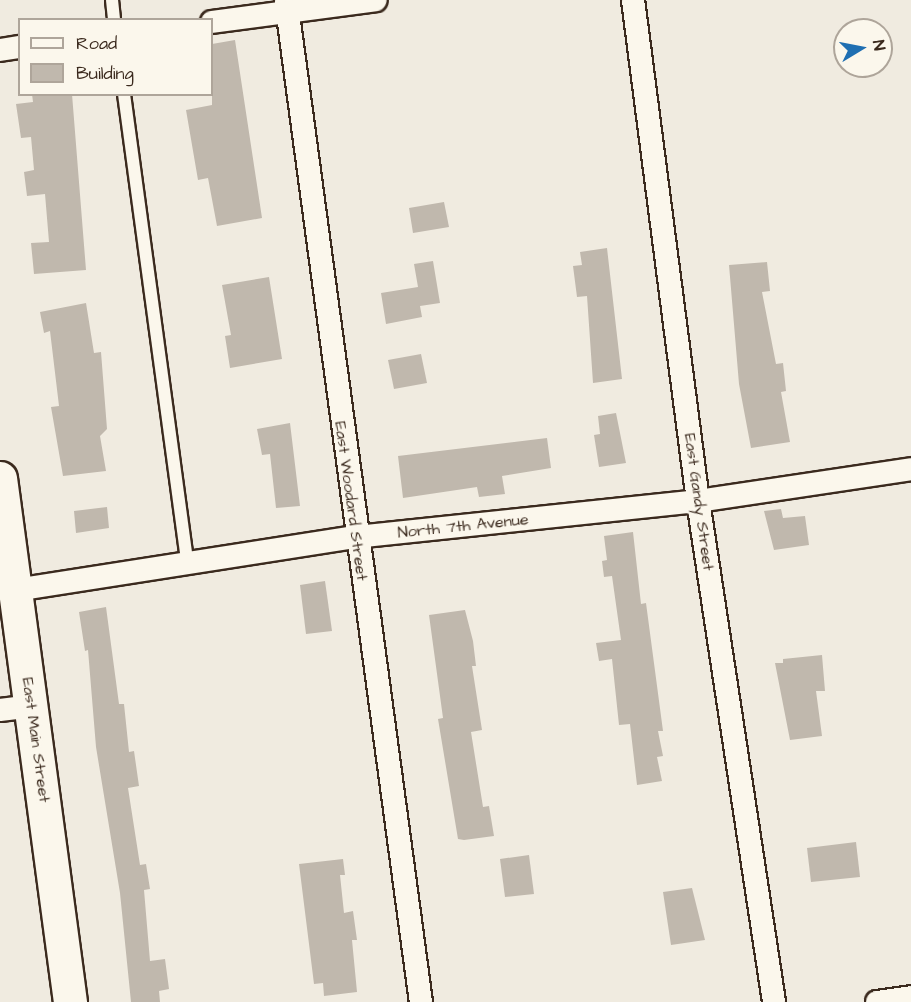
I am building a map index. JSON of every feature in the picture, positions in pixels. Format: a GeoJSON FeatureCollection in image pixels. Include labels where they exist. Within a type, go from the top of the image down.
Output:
{"type":"FeatureCollection","features":[{"type":"Feature","properties":{"kind":"main road","name":"East Main Street"},"geometry":{"type":"LineString","coordinates":[[0,478],[16,590],[16,708],[70,1002]]}},
{"type":"Feature","properties":{"kind":"street"},"geometry":{"type":"LineString","coordinates":[[213,22],[286,6],[376,0]]}},
{"type":"Feature","properties":{"kind":"street","name":"East Gandy Street"},"geometry":{"type":"LineString","coordinates":[[633,0],[698,501],[774,1002]]}},
{"type":"Feature","properties":{"kind":"street","name":"East Woodard Street"},"geometry":{"type":"LineString","coordinates":[[286,6],[356,537],[421,1002]]}},
{"type":"Feature","properties":{"kind":"street"},"geometry":{"type":"LineString","coordinates":[[0,50],[18,47]]}},
{"type":"Feature","properties":{"kind":"street","name":"North 7th Avenue"},"geometry":{"type":"LineString","coordinates":[[16,590],[356,537],[698,501],[911,469]]}},
{"type":"Feature","properties":{"kind":"street"},"geometry":{"type":"LineString","coordinates":[[877,1002],[911,997]]}},
{"type":"Feature","properties":{"kind":"lane"},"geometry":{"type":"LineString","coordinates":[[112,0],[114,18]]}},
{"type":"Feature","properties":{"kind":"lane"},"geometry":{"type":"LineString","coordinates":[[124,96],[187,563]]}},
{"type":"Feature","properties":{"kind":"building"},"geometry":{"type":"Polygon","coordinates":[[[235,40],[262,218],[217,226],[208,178],[198,180],[186,110],[212,105],[213,44],[235,40]]]}},
{"type":"Feature","properties":{"kind":"building"},"geometry":{"type":"Polygon","coordinates":[[[32,96],[72,96],[86,270],[34,274],[31,243],[49,242],[45,194],[27,196],[24,172],[34,170],[31,137],[21,138],[16,104],[33,102],[32,96]]]}},
{"type":"Feature","properties":{"kind":"building"},"geometry":{"type":"Polygon","coordinates":[[[444,202],[449,227],[413,233],[409,208],[444,202]]]}},
{"type":"Feature","properties":{"kind":"building"},"geometry":{"type":"Polygon","coordinates":[[[607,248],[622,379],[593,383],[587,296],[577,297],[573,266],[582,265],[580,252],[607,248]]]}},
{"type":"Feature","properties":{"kind":"building"},"geometry":{"type":"Polygon","coordinates":[[[433,261],[440,303],[420,306],[422,317],[386,324],[381,293],[418,287],[414,264],[433,261]]]}},
{"type":"Feature","properties":{"kind":"building"},"geometry":{"type":"Polygon","coordinates":[[[767,262],[770,291],[762,292],[776,364],[783,363],[786,391],[781,392],[790,442],[751,448],[739,384],[729,265],[767,262]]]}},
{"type":"Feature","properties":{"kind":"building"},"geometry":{"type":"Polygon","coordinates":[[[269,277],[282,359],[230,368],[225,336],[231,335],[222,285],[269,277]]]}},
{"type":"Feature","properties":{"kind":"building"},"geometry":{"type":"Polygon","coordinates":[[[86,303],[94,353],[101,352],[107,429],[100,436],[106,471],[63,476],[51,407],[59,406],[50,331],[44,333],[40,312],[86,303]]]}},
{"type":"Feature","properties":{"kind":"building"},"geometry":{"type":"Polygon","coordinates":[[[421,354],[427,383],[394,389],[388,360],[421,354]]]}},
{"type":"Feature","properties":{"kind":"building"},"geometry":{"type":"Polygon","coordinates":[[[616,413],[626,463],[599,467],[594,435],[600,434],[598,416],[616,413]]]}},
{"type":"Feature","properties":{"kind":"building"},"geometry":{"type":"Polygon","coordinates":[[[290,423],[300,506],[276,508],[270,454],[262,455],[257,429],[290,423]]]}},
{"type":"Feature","properties":{"kind":"building"},"geometry":{"type":"Polygon","coordinates":[[[547,438],[551,468],[502,476],[505,494],[479,497],[477,487],[403,498],[398,456],[547,438]]]}},
{"type":"Feature","properties":{"kind":"building"},"geometry":{"type":"Polygon","coordinates":[[[107,507],[109,528],[76,533],[74,511],[107,507]]]}},
{"type":"Feature","properties":{"kind":"building"},"geometry":{"type":"Polygon","coordinates":[[[781,509],[783,518],[805,516],[809,545],[774,550],[764,511],[781,509]]]}},
{"type":"Feature","properties":{"kind":"building"},"geometry":{"type":"Polygon","coordinates":[[[633,532],[641,604],[646,603],[663,731],[658,731],[663,756],[657,757],[662,781],[637,785],[630,724],[619,725],[612,659],[599,661],[596,643],[621,640],[612,576],[604,577],[602,561],[607,560],[604,536],[633,532]]]}},
{"type":"Feature","properties":{"kind":"building"},"geometry":{"type":"Polygon","coordinates":[[[325,581],[332,631],[306,634],[300,585],[325,581]]]}},
{"type":"Feature","properties":{"kind":"building"},"geometry":{"type":"Polygon","coordinates":[[[106,607],[119,704],[124,704],[129,752],[134,751],[139,786],[128,788],[140,865],[146,864],[150,889],[144,890],[150,961],[165,959],[169,989],[159,991],[160,1002],[131,1002],[120,893],[96,747],[88,650],[85,651],[79,612],[106,607]]]}},
{"type":"Feature","properties":{"kind":"building"},"geometry":{"type":"Polygon","coordinates":[[[465,610],[473,641],[476,666],[472,666],[482,730],[471,732],[483,807],[489,806],[494,836],[464,840],[458,839],[438,719],[443,718],[429,615],[465,610]]]}},
{"type":"Feature","properties":{"kind":"building"},"geometry":{"type":"Polygon","coordinates":[[[822,655],[825,691],[816,691],[822,736],[790,740],[775,663],[783,663],[783,659],[822,655]]]}},
{"type":"Feature","properties":{"kind":"building"},"geometry":{"type":"Polygon","coordinates":[[[856,842],[860,877],[811,882],[807,848],[856,842]]]}},
{"type":"Feature","properties":{"kind":"building"},"geometry":{"type":"Polygon","coordinates":[[[529,855],[534,894],[505,897],[500,859],[529,855]]]}},
{"type":"Feature","properties":{"kind":"building"},"geometry":{"type":"Polygon","coordinates":[[[343,859],[345,875],[340,875],[344,913],[353,911],[357,940],[352,940],[357,992],[324,996],[323,983],[314,984],[299,864],[343,859]]]}},
{"type":"Feature","properties":{"kind":"building"},"geometry":{"type":"Polygon","coordinates":[[[692,888],[705,940],[671,945],[663,892],[692,888]]]}}]}
